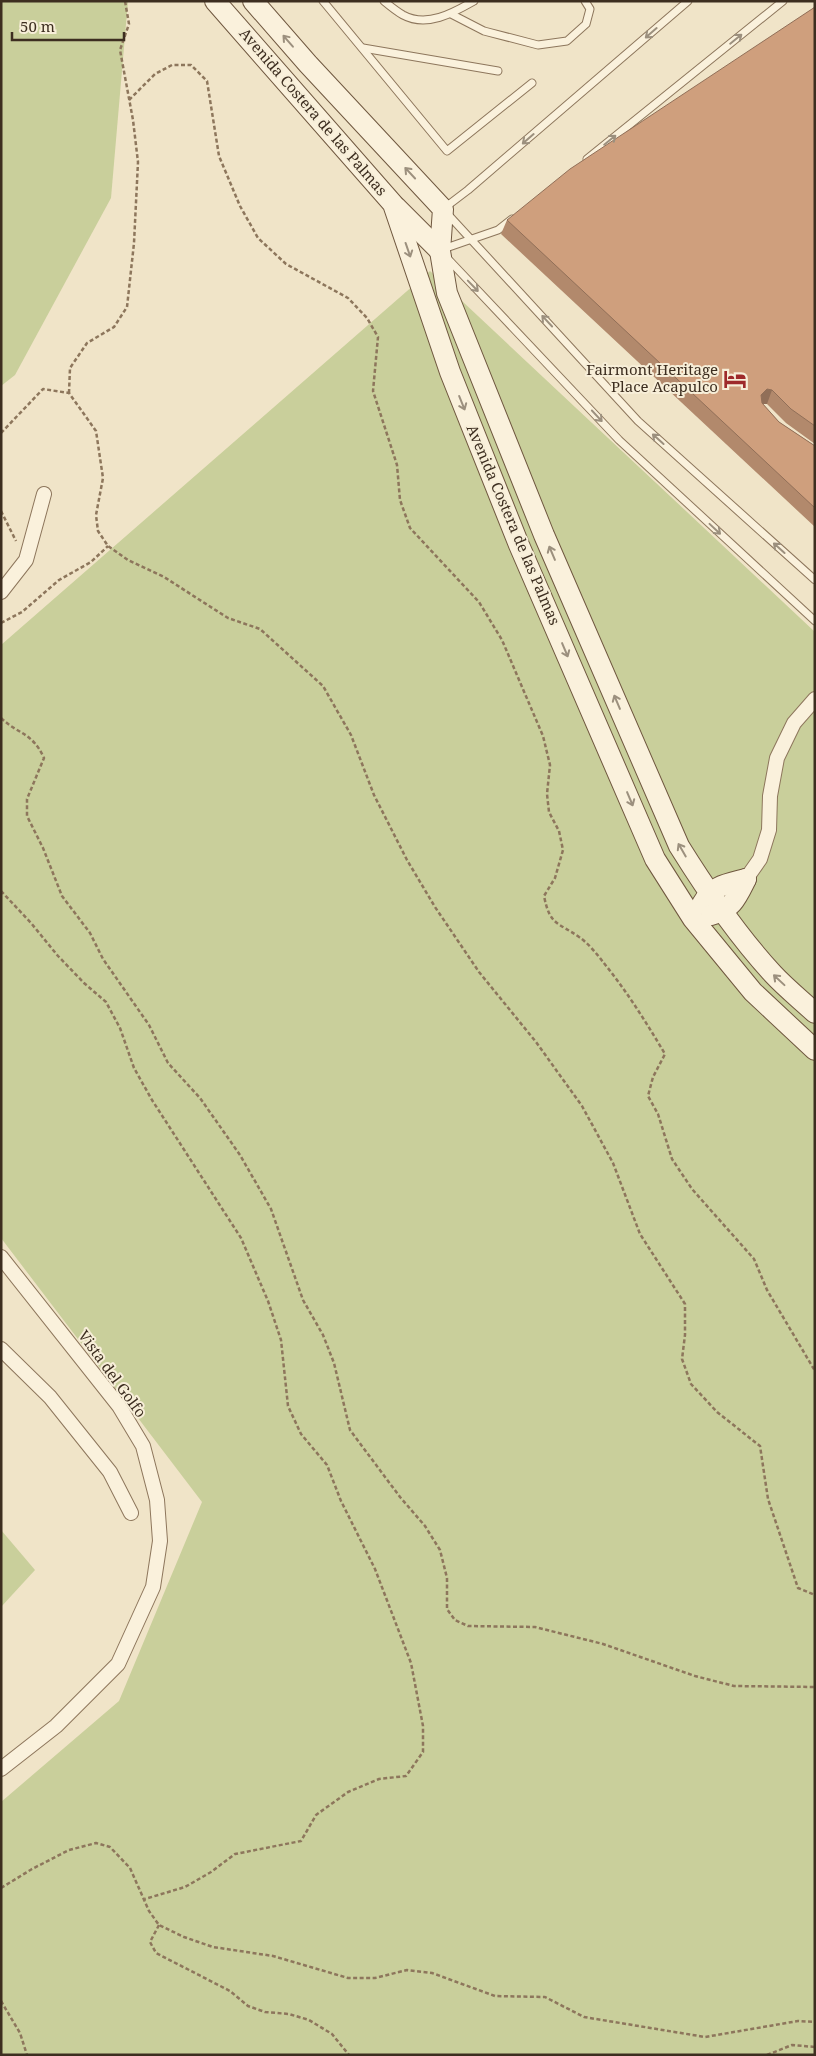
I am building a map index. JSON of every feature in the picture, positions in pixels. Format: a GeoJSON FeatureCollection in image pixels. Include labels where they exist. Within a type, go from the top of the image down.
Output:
{"type":"FeatureCollection","features":[{"type":"Feature","properties":{"kind":"main road","name":"Avenida Costera de las Palmas"},"geometry":{"type":"LineString","coordinates":[[215,1],[393,204],[450,372],[520,545],[655,859],[693,919],[753,992],[815,1050]]}},
{"type":"Feature","properties":{"kind":"main road","name":"Avenida Costera de las Palmas"},"geometry":{"type":"LineString","coordinates":[[253,1],[308,64],[443,209],[440,250],[447,293],[544,535],[679,846],[722,913],[773,974],[815,1014]]}},
{"type":"Feature","properties":{"kind":"main road"},"geometry":{"type":"LineString","coordinates":[[286,84],[308,64]]}},
{"type":"Feature","properties":{"kind":"main road"},"geometry":{"type":"LineString","coordinates":[[393,204],[440,250]]}},
{"type":"Feature","properties":{"kind":"main road"},"geometry":{"type":"LineString","coordinates":[[693,919],[708,893],[723,885],[746,879]]}},
{"type":"Feature","properties":{"kind":"main road"},"geometry":{"type":"LineString","coordinates":[[693,919],[722,913],[734,902],[746,879]]}},
{"type":"Feature","properties":{"kind":"street"},"geometry":{"type":"LineString","coordinates":[[1,592],[26,560],[44,494]]}},
{"type":"Feature","properties":{"kind":"street"},"geometry":{"type":"LineString","coordinates":[[746,879],[760,859],[769,830],[770,796],[777,758],[794,724],[815,699]]}},
{"type":"Feature","properties":{"kind":"street","name":"Vista del Golfo"},"geometry":{"type":"LineString","coordinates":[[1,1257],[119,1406],[143,1446],[157,1500],[160,1541],[153,1587],[118,1664],[56,1726],[1,1769]]}},
{"type":"Feature","properties":{"kind":"street"},"geometry":{"type":"LineString","coordinates":[[1,1349],[50,1397],[110,1472],[131,1513]]}},
{"type":"Feature","properties":{"kind":"lane"},"geometry":{"type":"LineString","coordinates":[[324,1],[448,151],[532,83]]}},
{"type":"Feature","properties":{"kind":"lane"},"geometry":{"type":"LineString","coordinates":[[384,1],[404,16],[424,20],[451,14],[474,1]]}},
{"type":"Feature","properties":{"kind":"lane"},"geometry":{"type":"LineString","coordinates":[[451,14],[484,31],[538,46],[566,41],[586,24],[590,10],[585,1]]}},
{"type":"Feature","properties":{"kind":"lane"},"geometry":{"type":"LineString","coordinates":[[443,209],[468,190],[688,1]]}},
{"type":"Feature","properties":{"kind":"lane"},"geometry":{"type":"LineString","coordinates":[[578,166],[783,1]]}},
{"type":"Feature","properties":{"kind":"lane"},"geometry":{"type":"LineString","coordinates":[[362,48],[498,71]]}},
{"type":"Feature","properties":{"kind":"lane","name":"Avenida Costera de las Palmas"},"geometry":{"type":"LineString","coordinates":[[443,209],[638,421],[815,580]]}},
{"type":"Feature","properties":{"kind":"lane"},"geometry":{"type":"LineString","coordinates":[[517,214],[498,230],[440,250],[620,440],[815,621]]}},
{"type":"Feature","properties":{"kind":"path"},"geometry":{"type":"LineString","coordinates":[[125,1],[129,24],[120,50],[133,120],[138,162],[134,243],[127,308],[114,327],[87,343],[70,368],[69,393],[96,431],[103,478],[96,515],[98,531],[108,546],[128,560],[164,577],[228,618],[260,629],[324,686],[351,734],[379,803],[435,907],[479,972],[536,1042],[582,1106],[613,1163],[640,1234],[685,1304],[686,1335],[682,1359],[691,1384],[717,1412],[760,1446],[768,1499],[798,1588],[815,1595]]}},
{"type":"Feature","properties":{"kind":"path"},"geometry":{"type":"LineString","coordinates":[[128,100],[155,74],[172,65],[191,65],[207,80],[219,156],[240,206],[258,238],[286,264],[348,298],[367,318],[378,337],[373,391],[397,465],[400,500],[410,528],[479,602],[502,640],[543,736],[550,765],[547,794],[549,812],[559,831],[563,850],[555,878],[544,896],[547,912],[560,927],[580,938],[603,961],[647,1024],[665,1054],[653,1077],[648,1096],[658,1114],[672,1159],[692,1189],[754,1258],[767,1290],[815,1371]]}},
{"type":"Feature","properties":{"kind":"path"},"geometry":{"type":"LineString","coordinates":[[1,433],[43,389],[69,393]]}},
{"type":"Feature","properties":{"kind":"path"},"geometry":{"type":"LineString","coordinates":[[1,510],[26,560]]}},
{"type":"Feature","properties":{"kind":"path"},"geometry":{"type":"LineString","coordinates":[[1,623],[22,612],[59,580],[91,562],[108,546]]}},
{"type":"Feature","properties":{"kind":"path"},"geometry":{"type":"LineString","coordinates":[[1,718],[9,726],[27,735],[38,745],[44,758],[27,799],[27,816],[43,848],[62,896],[90,933],[103,958],[149,1025],[168,1063],[200,1098],[240,1155],[271,1209],[303,1300],[323,1335],[334,1363],[350,1430],[394,1490],[425,1526],[440,1550],[447,1578],[447,1609],[454,1620],[468,1626],[535,1627],[603,1644],[695,1676],[734,1686],[815,1687]]}},
{"type":"Feature","properties":{"kind":"path"},"geometry":{"type":"LineString","coordinates":[[1,890],[32,923],[58,956],[84,983],[106,1002],[120,1028],[134,1068],[152,1100],[241,1238],[268,1302],[281,1340],[288,1406],[301,1434],[326,1465],[375,1569],[411,1663],[423,1726],[423,1752],[406,1776],[379,1778],[348,1792],[316,1816],[301,1841],[235,1854],[211,1872],[184,1887],[145,1899]]}},
{"type":"Feature","properties":{"kind":"path"},"geometry":{"type":"LineString","coordinates":[[1,1888],[69,1850],[96,1844],[110,1847],[130,1868],[149,1911],[159,1925],[184,1937],[213,1947],[273,1956],[348,1978],[376,1978],[407,1970],[432,1973],[495,1996],[545,1997],[584,2017],[705,2037],[798,2021],[815,2022]]}},
{"type":"Feature","properties":{"kind":"path"},"geometry":{"type":"LineString","coordinates":[[159,1925],[150,1942],[156,1953],[230,1991],[248,2006],[265,2012],[288,2014],[309,2020],[332,2034],[349,2055]]}},
{"type":"Feature","properties":{"kind":"path"},"geometry":{"type":"LineString","coordinates":[[1,2001],[20,2033],[27,2055]]}},
{"type":"Feature","properties":{"kind":"path"},"geometry":{"type":"LineString","coordinates":[[767,2055],[792,2045],[815,2047]]}},
{"type":"Feature","properties":{"kind":"green space"},"geometry":{"type":"Polygon","coordinates":[[[1,1],[128,1],[111,198],[15,375],[1,386],[1,1]]]}},
{"type":"Feature","properties":{"kind":"green space"},"geometry":{"type":"Polygon","coordinates":[[[430,271],[815,632],[815,2055],[1,2055],[1,1802],[119,1701],[202,1502],[1,1238],[1,645],[430,271]]]}},
{"type":"Feature","properties":{"kind":"green space"},"geometry":{"type":"Polygon","coordinates":[[[1,1530],[35,1570],[1,1607],[1,1530]]]}},
{"type":"Feature","properties":{"kind":"building","name":"Fairmont Heritage Place Acapulco"},"geometry":{"type":"Polygon","coordinates":[[[815,7],[815,426],[791,409],[772,390],[767,389],[761,395],[762,403],[779,422],[815,446],[815,508],[507,220],[570,169],[815,7]]]}},
{"type":"Feature","properties":{"kind":"place","name":"Fairmont Heritage Place Acapulco"},"geometry":{"type":"Point","coordinates":[735,379]}}]}
